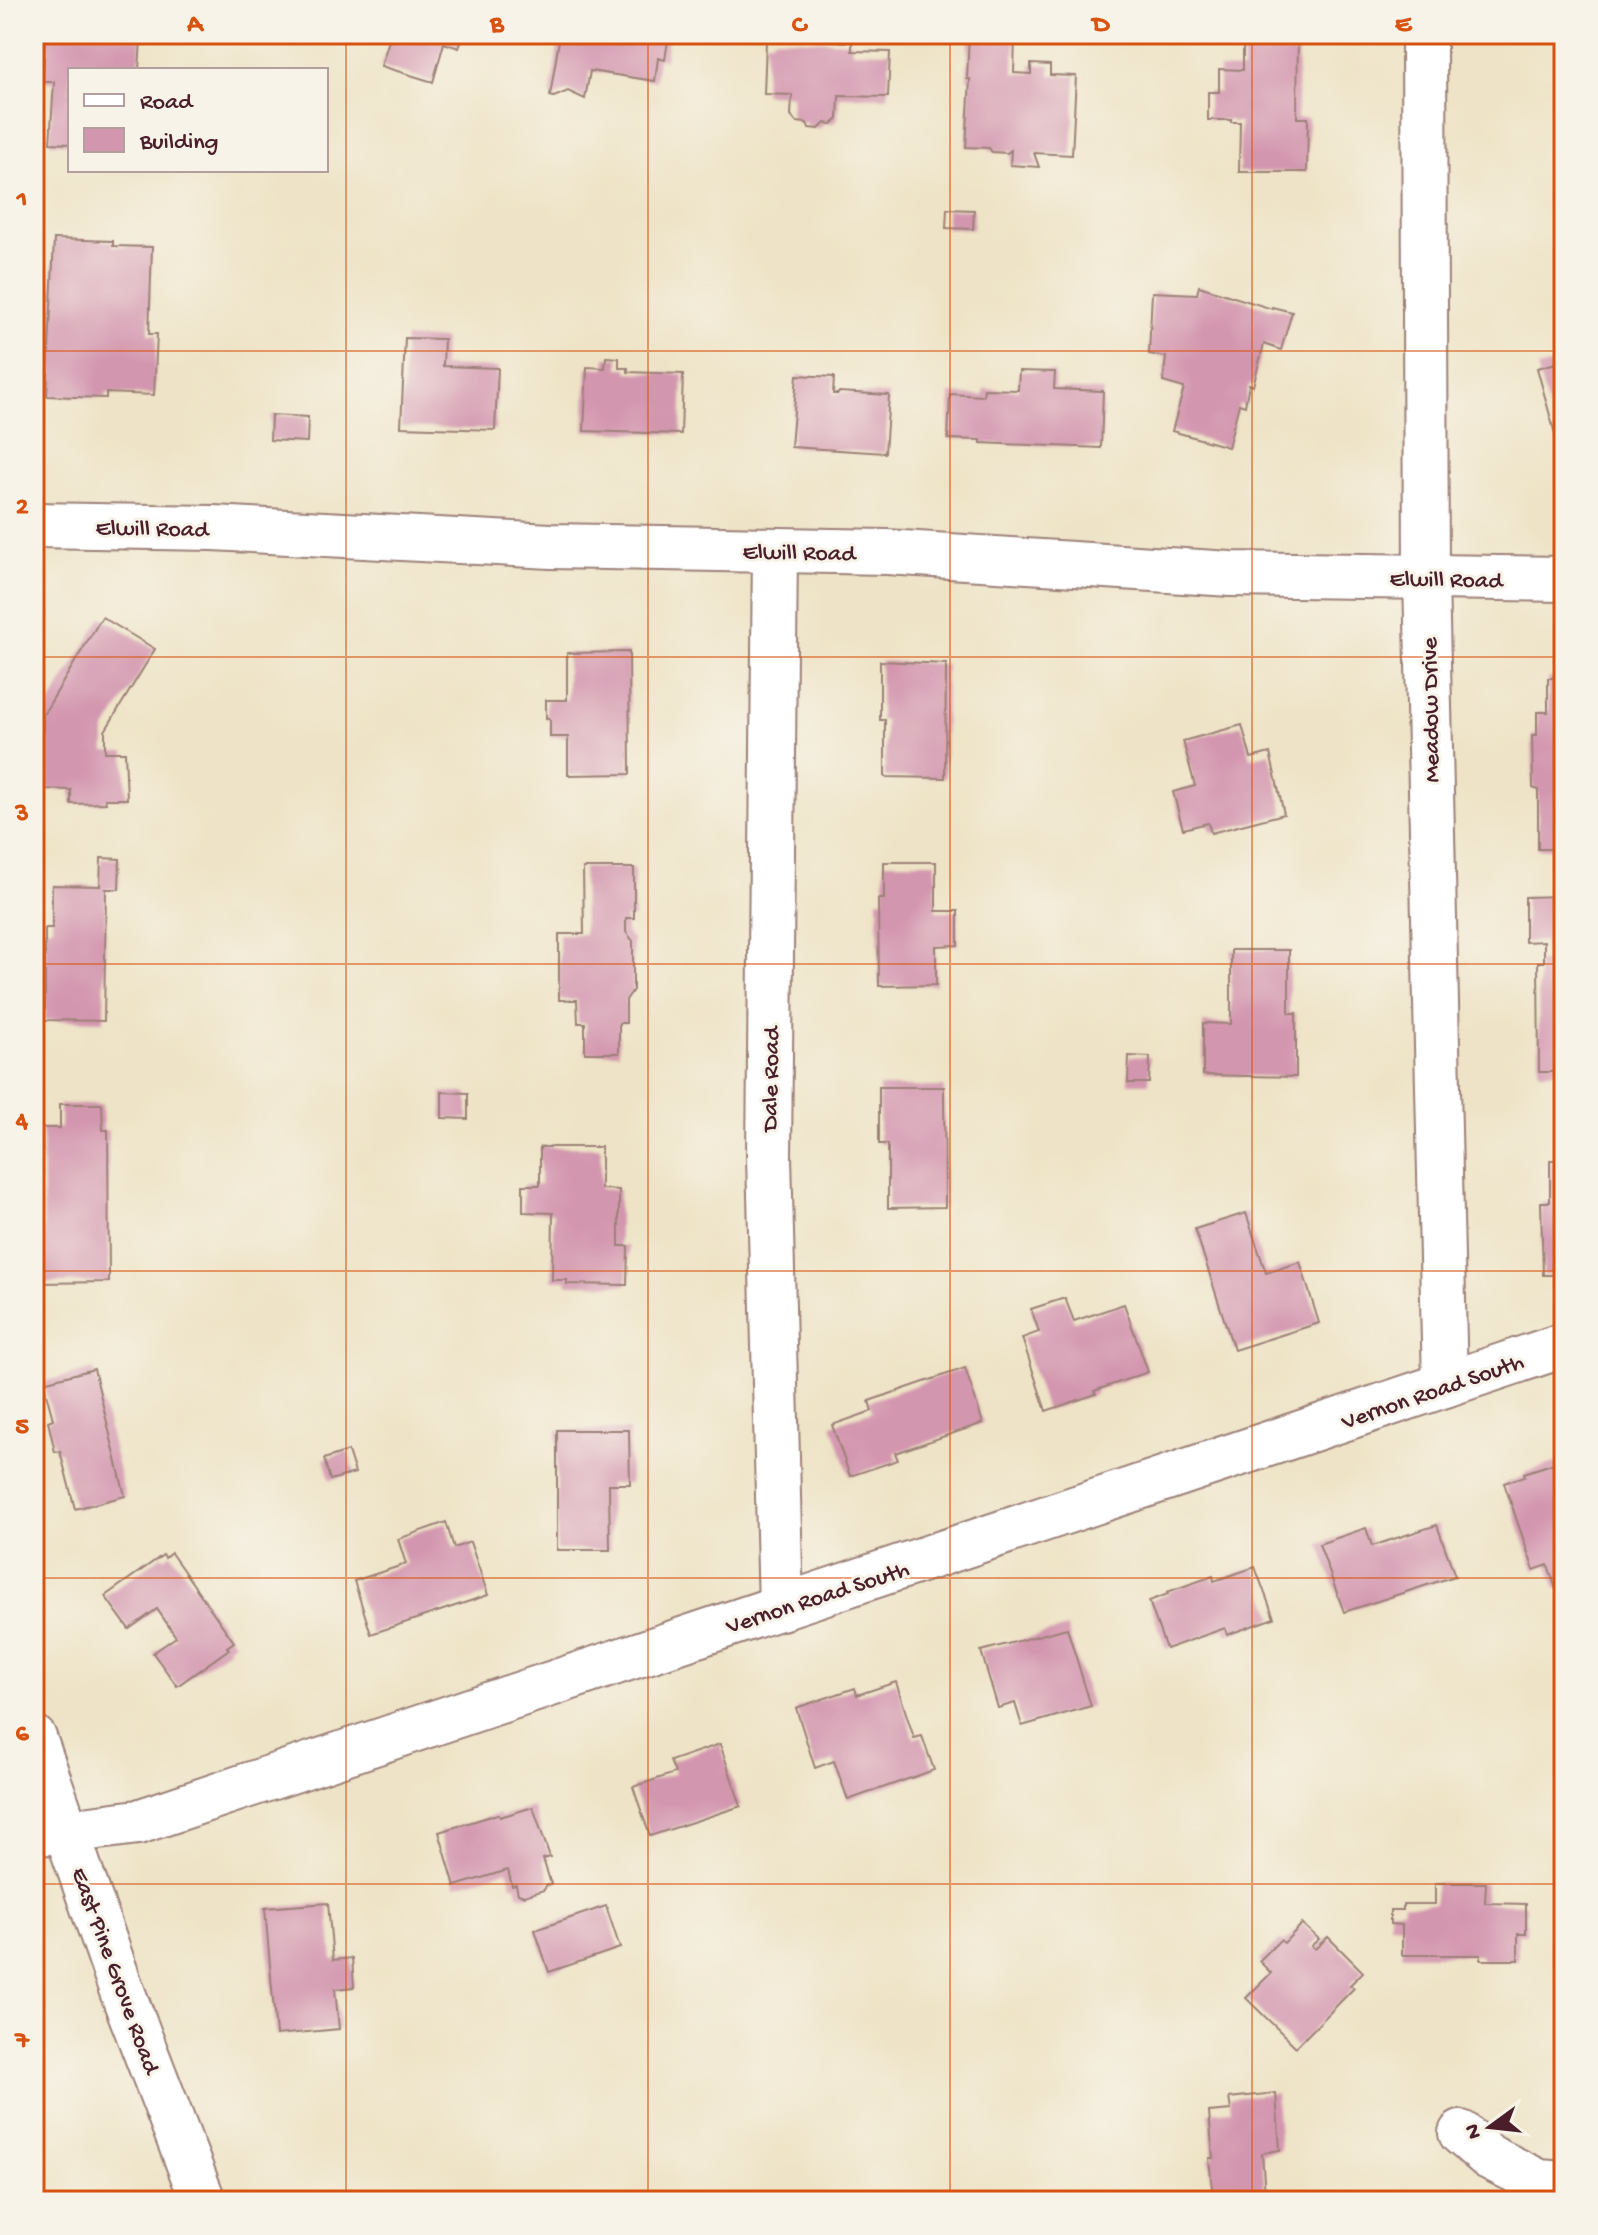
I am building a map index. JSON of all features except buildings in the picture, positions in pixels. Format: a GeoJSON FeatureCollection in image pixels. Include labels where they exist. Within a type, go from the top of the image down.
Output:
{"type":"FeatureCollection","features":[{"type":"Feature","properties":{"kind":"street","name":"Meadow Drive"},"geometry":{"type":"LineString","coordinates":[[1424,34],[1426,578],[1445,1385]]}},
{"type":"Feature","properties":{"kind":"street","name":"Elwill Road"},"geometry":{"type":"LineString","coordinates":[[34,525],[213,528],[551,546],[887,552],[1231,574],[1564,579]]}},
{"type":"Feature","properties":{"kind":"street","name":"Dale Road"},"geometry":{"type":"LineString","coordinates":[[775,550],[769,1157],[781,1608]]}},
{"type":"Feature","properties":{"kind":"street","name":"Vernon Road South"},"geometry":{"type":"LineString","coordinates":[[50,1832],[138,1822],[1564,1345]]}},
{"type":"Feature","properties":{"kind":"street","name":"East Pine Grove Road"},"geometry":{"type":"LineString","coordinates":[[34,1738],[50,1832],[122,1991],[203,2201]]}},
{"type":"Feature","properties":{"kind":"street"},"geometry":{"type":"LineString","coordinates":[[1461,2133],[1489,2157],[1514,2170],[1539,2182],[1564,2184]]}}]}
